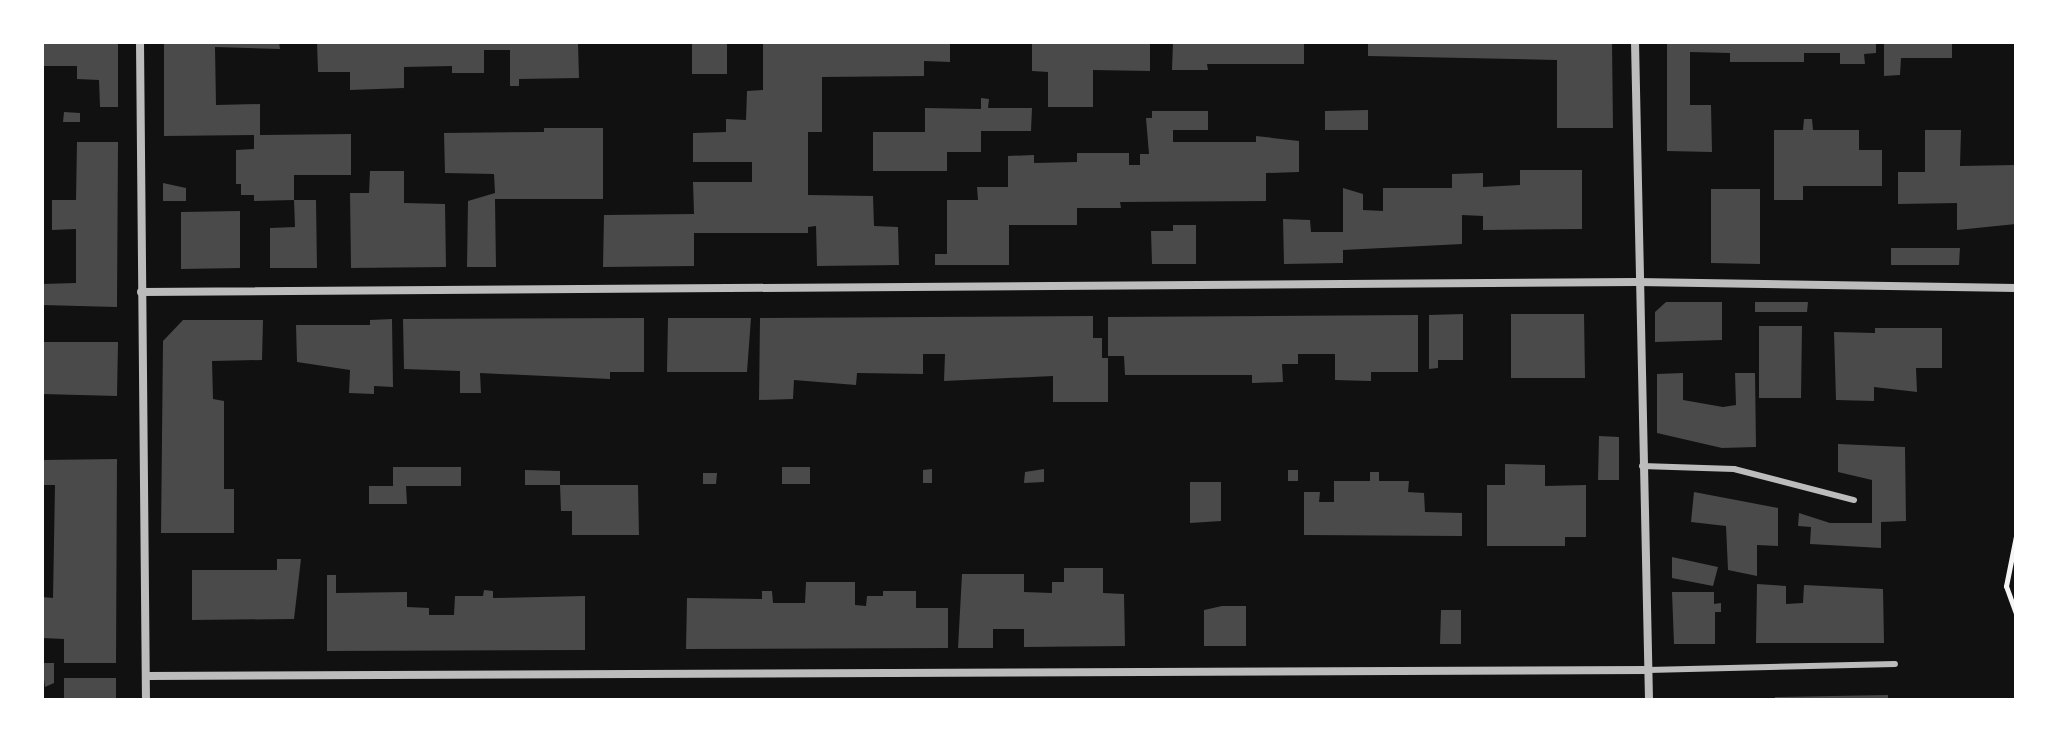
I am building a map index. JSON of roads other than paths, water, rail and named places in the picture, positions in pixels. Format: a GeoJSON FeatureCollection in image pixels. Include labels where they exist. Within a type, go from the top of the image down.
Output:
{"type":"FeatureCollection","features":[{"type":"Feature","properties":{"kind":"street"},"geometry":{"type":"LineString","coordinates":[[140,42],[146,700]]}},
{"type":"Feature","properties":{"kind":"street"},"geometry":{"type":"LineString","coordinates":[[1635,42],[1637,282],[1649,700]]}},
{"type":"Feature","properties":{"kind":"street"},"geometry":{"type":"LineString","coordinates":[[141,292],[1637,282],[2016,288]]}},
{"type":"Feature","properties":{"kind":"street"},"geometry":{"type":"LineString","coordinates":[[146,676],[1648,670]]}},
{"type":"Feature","properties":{"kind":"lane"},"geometry":{"type":"LineString","coordinates":[[1642,466],[1734,469],[1854,500]]}},
{"type":"Feature","properties":{"kind":"lane"},"geometry":{"type":"LineString","coordinates":[[1648,670],[1895,664]]}}]}
